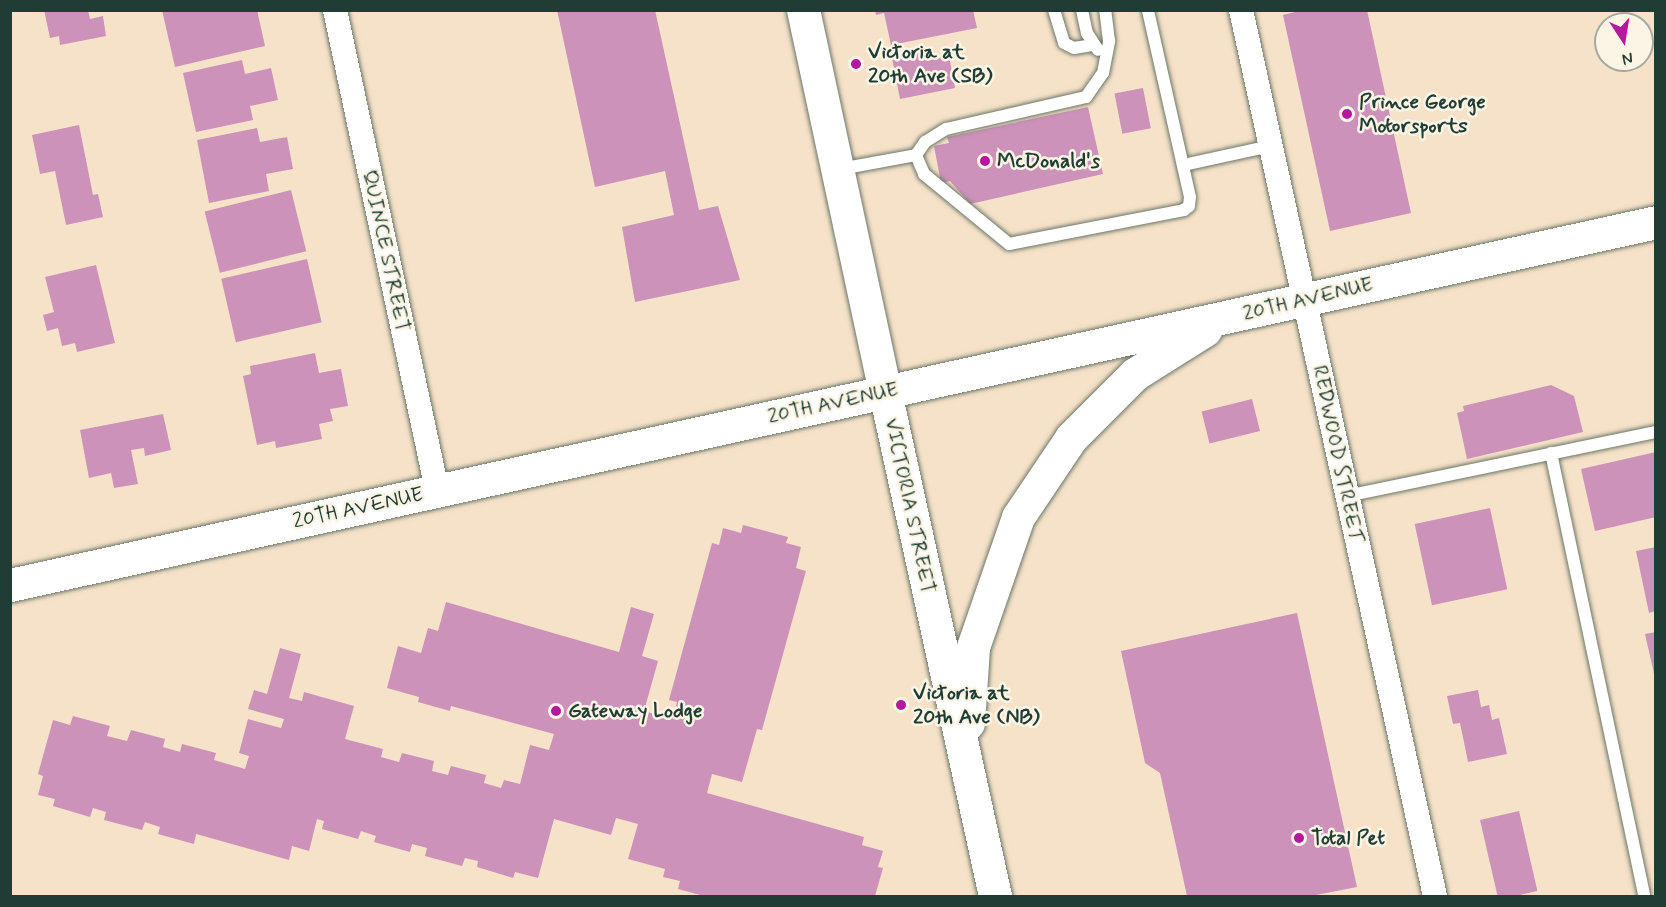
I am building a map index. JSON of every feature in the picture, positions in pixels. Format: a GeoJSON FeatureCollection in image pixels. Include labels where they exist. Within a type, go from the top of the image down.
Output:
{"type":"FeatureCollection","features":[{"type":"Feature","properties":{"kind":"main road","name":"VICTORIA STREET"},"geometry":{"type":"LineString","coordinates":[[802,10],[995,897]]}},
{"type":"Feature","properties":{"kind":"main road","name":"20TH AVENUE"},"geometry":{"type":"LineString","coordinates":[[10,585],[1656,222]]}},
{"type":"Feature","properties":{"kind":"main road"},"geometry":{"type":"LineString","coordinates":[[966,761],[973,647],[1018,517],[1071,438],[1135,374],[1226,317]]}},
{"type":"Feature","properties":{"kind":"street","name":"QUINCE STREET"},"geometry":{"type":"LineString","coordinates":[[335,10],[436,490]]}},
{"type":"Feature","properties":{"kind":"street","name":"REDWOOD STREET"},"geometry":{"type":"LineString","coordinates":[[1242,10],[1435,897]]}},
{"type":"Feature","properties":{"kind":"lane"},"geometry":{"type":"LineString","coordinates":[[1054,10],[1064,43],[1074,48],[1092,45]]}},
{"type":"Feature","properties":{"kind":"lane"},"geometry":{"type":"LineString","coordinates":[[1082,10],[1092,45],[1105,57]]}},
{"type":"Feature","properties":{"kind":"lane"},"geometry":{"type":"LineString","coordinates":[[837,170],[916,155],[925,142],[946,129],[1086,97],[1103,73],[1109,41],[1105,10]]}},
{"type":"Feature","properties":{"kind":"lane"},"geometry":{"type":"LineString","coordinates":[[916,155],[924,174],[1010,244],[1184,210],[1190,206],[1190,197],[1148,10]]}},
{"type":"Feature","properties":{"kind":"lane"},"geometry":{"type":"LineString","coordinates":[[1183,165],[1271,147]]}},
{"type":"Feature","properties":{"kind":"lane"},"geometry":{"type":"LineString","coordinates":[[1347,496],[1656,432]]}},
{"type":"Feature","properties":{"kind":"lane"},"geometry":{"type":"LineString","coordinates":[[1551,453],[1644,897]]}},
{"type":"Feature","properties":{"kind":"building"},"geometry":{"type":"Polygon","coordinates":[[[44,10],[88,10],[90,19],[103,16],[106,36],[60,45],[59,36],[50,38],[44,10]]]}},
{"type":"Feature","properties":{"kind":"building"},"geometry":{"type":"Polygon","coordinates":[[[162,10],[257,10],[265,46],[175,67],[162,10]]]}},
{"type":"Feature","properties":{"kind":"building"},"geometry":{"type":"Polygon","coordinates":[[[557,10],[655,10],[699,210],[718,206],[740,280],[635,302],[622,227],[674,215],[665,171],[595,187],[557,10]]]}},
{"type":"Feature","properties":{"kind":"building"},"geometry":{"type":"Polygon","coordinates":[[[875,10],[973,10],[977,28],[891,45],[884,13],[876,15],[875,10]]]}},
{"type":"Feature","properties":{"kind":"building","name":"Prince George Motorsports"},"geometry":{"type":"Polygon","coordinates":[[[1303,10],[1367,10],[1411,213],[1330,231],[1283,15],[1303,10]]]}},
{"type":"Feature","properties":{"kind":"building"},"geometry":{"type":"Polygon","coordinates":[[[932,50],[934,59],[949,56],[955,88],[900,99],[892,58],[932,50]]]}},
{"type":"Feature","properties":{"kind":"building"},"geometry":{"type":"Polygon","coordinates":[[[242,60],[245,74],[271,68],[278,100],[250,106],[253,120],[196,132],[183,73],[242,60]]]}},
{"type":"Feature","properties":{"kind":"building"},"geometry":{"type":"Polygon","coordinates":[[[1143,88],[1151,128],[1122,134],[1115,94],[1143,88]]]}},
{"type":"Feature","properties":{"kind":"building"},"geometry":{"type":"Polygon","coordinates":[[[1088,107],[1103,174],[970,204],[950,181],[941,183],[934,146],[949,143],[947,137],[1088,107]]]}},
{"type":"Feature","properties":{"kind":"building"},"geometry":{"type":"Polygon","coordinates":[[[79,125],[93,195],[98,194],[103,217],[66,225],[55,171],[40,174],[32,135],[79,125]]]}},
{"type":"Feature","properties":{"kind":"building"},"geometry":{"type":"Polygon","coordinates":[[[257,128],[260,142],[287,137],[293,169],[266,174],[269,191],[209,203],[197,140],[257,128]]]}},
{"type":"Feature","properties":{"kind":"building"},"geometry":{"type":"Polygon","coordinates":[[[291,190],[306,251],[220,273],[205,212],[291,190]]]}},
{"type":"Feature","properties":{"kind":"building"},"geometry":{"type":"Polygon","coordinates":[[[307,259],[322,322],[236,342],[221,279],[307,259]]]}},
{"type":"Feature","properties":{"kind":"building"},"geometry":{"type":"Polygon","coordinates":[[[96,265],[115,343],[77,352],[75,343],[62,346],[58,328],[47,331],[43,315],[54,312],[45,277],[96,265]]]}},
{"type":"Feature","properties":{"kind":"building"},"geometry":{"type":"Polygon","coordinates":[[[315,353],[319,373],[341,369],[348,406],[330,409],[333,421],[319,424],[322,439],[276,448],[275,441],[257,445],[243,376],[251,374],[250,366],[315,353]]]}},
{"type":"Feature","properties":{"kind":"building"},"geometry":{"type":"Polygon","coordinates":[[[1551,385],[1574,396],[1583,432],[1467,459],[1457,413],[1464,411],[1463,406],[1551,385]]]}},
{"type":"Feature","properties":{"kind":"building"},"geometry":{"type":"Polygon","coordinates":[[[1252,399],[1260,431],[1210,444],[1202,412],[1252,399]]]}},
{"type":"Feature","properties":{"kind":"building"},"geometry":{"type":"Polygon","coordinates":[[[163,414],[171,450],[145,456],[144,448],[131,450],[138,484],[114,488],[111,473],[89,478],[80,430],[163,414]]]}},
{"type":"Feature","properties":{"kind":"building"},"geometry":{"type":"Polygon","coordinates":[[[1656,452],[1656,517],[1595,531],[1581,469],[1656,452]]]}},
{"type":"Feature","properties":{"kind":"building"},"geometry":{"type":"Polygon","coordinates":[[[1490,508],[1507,589],[1432,605],[1415,524],[1490,508]]]}},
{"type":"Feature","properties":{"kind":"building","name":"Gateway Lodge"},"geometry":{"type":"Polygon","coordinates":[[[743,525],[788,537],[786,543],[801,547],[796,568],[806,571],[762,730],[757,729],[742,782],[712,774],[707,793],[864,837],[862,845],[883,851],[878,867],[883,868],[875,896],[704,896],[678,889],[680,881],[663,877],[665,869],[628,859],[638,824],[616,818],[611,835],[554,819],[538,878],[515,872],[513,878],[477,867],[478,861],[465,858],[462,866],[425,856],[427,848],[412,844],[410,852],[374,842],[376,836],[361,831],[358,839],[322,829],[324,821],[317,819],[309,851],[292,846],[289,860],[196,834],[194,844],[158,834],[160,827],[145,822],[142,830],[104,820],[106,812],[93,808],[90,817],[53,806],[55,799],[38,795],[43,776],[38,774],[53,720],[70,725],[73,716],[110,726],[107,736],[127,741],[131,730],[165,739],[163,747],[180,752],[182,744],[216,753],[214,760],[245,769],[249,756],[239,753],[248,719],[281,728],[284,719],[248,709],[254,690],[267,694],[280,648],[301,654],[289,698],[302,701],[304,692],[354,706],[345,739],[383,749],[381,757],[399,762],[402,753],[434,761],[432,771],[448,775],[451,766],[486,775],[484,783],[501,788],[504,780],[520,784],[530,745],[549,750],[554,734],[451,706],[450,711],[418,702],[419,697],[387,688],[398,646],[421,653],[428,628],[438,631],[446,602],[619,652],[631,607],[654,614],[642,656],[658,661],[644,711],[672,719],[677,702],[669,700],[712,543],[719,545],[723,528],[741,533],[743,525]]]}},
{"type":"Feature","properties":{"kind":"building"},"geometry":{"type":"Polygon","coordinates":[[[1656,547],[1656,611],[1649,613],[1636,551],[1656,547]]]}},
{"type":"Feature","properties":{"kind":"building"},"geometry":{"type":"Polygon","coordinates":[[[1297,613],[1357,887],[1311,896],[1187,896],[1160,773],[1145,763],[1121,651],[1297,613]]]}},
{"type":"Feature","properties":{"kind":"building"},"geometry":{"type":"Polygon","coordinates":[[[1656,632],[1656,678],[1655,678],[1645,634],[1656,632]]]}},
{"type":"Feature","properties":{"kind":"building"},"geometry":{"type":"Polygon","coordinates":[[[1478,690],[1481,707],[1489,705],[1492,720],[1499,718],[1507,754],[1468,762],[1460,723],[1453,724],[1447,696],[1478,690]]]}},
{"type":"Feature","properties":{"kind":"building"},"geometry":{"type":"Polygon","coordinates":[[[1519,811],[1537,891],[1515,896],[1498,896],[1480,820],[1519,811]]]}},
{"type":"Feature","properties":{"kind":"place","name":"Victoria at 20th Ave (SB)"},"geometry":{"type":"Point","coordinates":[856,64]}},
{"type":"Feature","properties":{"kind":"place","name":"Prince George Motorsports"},"geometry":{"type":"Point","coordinates":[1347,114]}},
{"type":"Feature","properties":{"kind":"place","name":"McDonald's"},"geometry":{"type":"Point","coordinates":[985,161]}},
{"type":"Feature","properties":{"kind":"place","name":"Victoria at 20th Ave (NB)"},"geometry":{"type":"Point","coordinates":[901,705]}},
{"type":"Feature","properties":{"kind":"place","name":"Gateway Lodge"},"geometry":{"type":"Point","coordinates":[556,711]}},
{"type":"Feature","properties":{"kind":"place","name":"Total Pet"},"geometry":{"type":"Point","coordinates":[1299,838]}}]}
